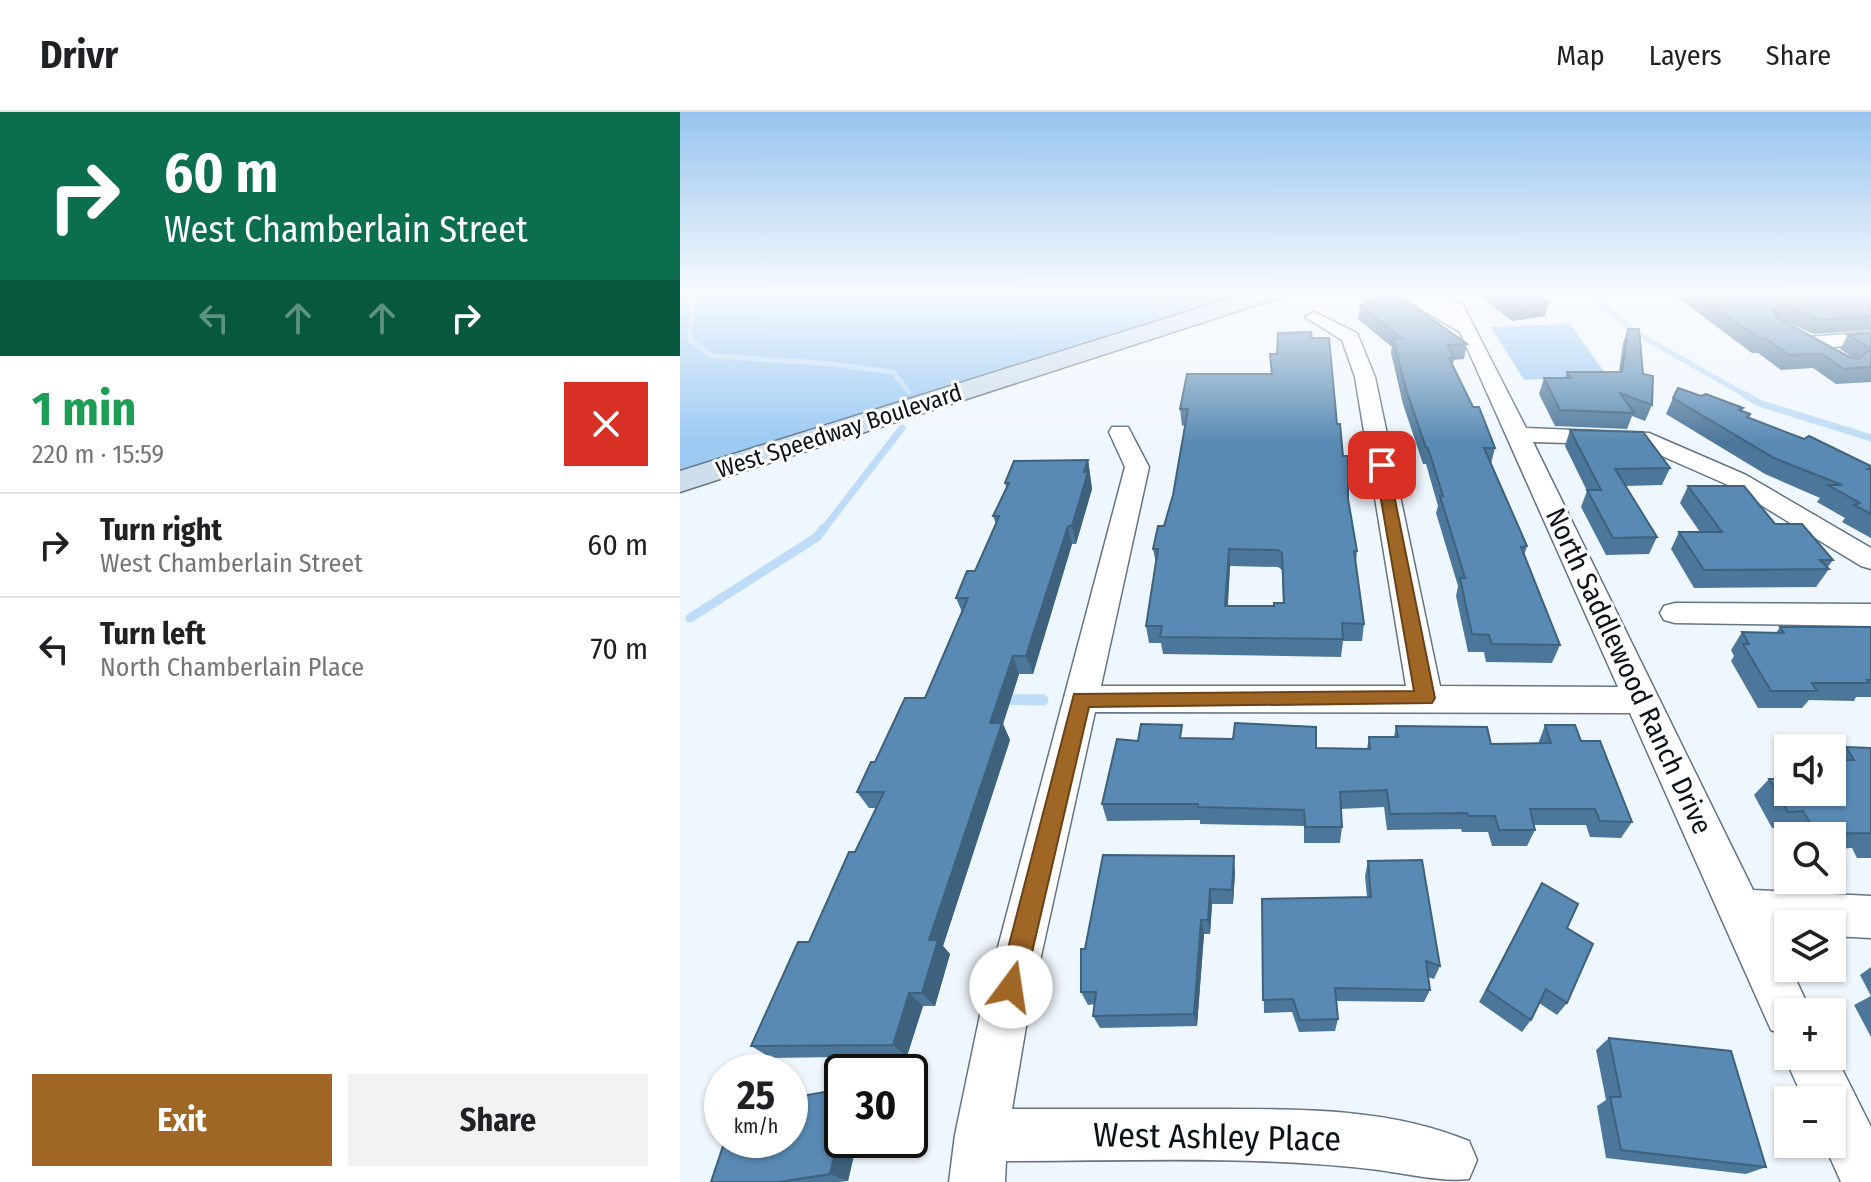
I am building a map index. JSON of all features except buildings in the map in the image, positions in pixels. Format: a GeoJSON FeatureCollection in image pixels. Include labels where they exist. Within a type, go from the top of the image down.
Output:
{"type":"FeatureCollection","features":[{"type":"Feature","properties":{"kind":"main road","name":"West Speedway Boulevard"},"geometry":{"type":"LineString","coordinates":[[680,482],[1117,342]]}},
{"type":"Feature","properties":{"kind":"street"},"geometry":{"type":"LineString","coordinates":[[1352,342],[1365,377],[1425,698]]}},
{"type":"Feature","properties":{"kind":"street","name":"North Saddlewood Ranch Drive"},"geometry":{"type":"LineString","coordinates":[[1474,342],[1781,998]]}},
{"type":"Feature","properties":{"kind":"street"},"geometry":{"type":"LineString","coordinates":[[1809,343],[1822,342]]}},
{"type":"Feature","properties":{"kind":"street"},"geometry":{"type":"LineString","coordinates":[[1809,343],[1836,357]]}},
{"type":"Feature","properties":{"kind":"street"},"geometry":{"type":"LineString","coordinates":[[979,1158],[1004,1015],[1137,467],[1120,432]]}},
{"type":"Feature","properties":{"kind":"street"},"geometry":{"type":"LineString","coordinates":[[1519,435],[1641,437],[1737,480],[1871,560]]}},
{"type":"Feature","properties":{"kind":"street"},"geometry":{"type":"LineString","coordinates":[[1675,613],[1871,615]]}},
{"type":"Feature","properties":{"kind":"street"},"geometry":{"type":"LineString","coordinates":[[1081,699],[1644,700]]}},
{"type":"Feature","properties":{"kind":"street"},"geometry":{"type":"LineString","coordinates":[[1738,910],[1871,917]]}},
{"type":"Feature","properties":{"kind":"street"},"geometry":{"type":"LineString","coordinates":[[1846,1134],[1869,1182]]}},
{"type":"Feature","properties":{"kind":"street","name":"West Ashley Place"},"geometry":{"type":"LineString","coordinates":[[979,1158],[1307,1135],[1399,1146],[1450,1160]]}},
{"type":"Feature","properties":{"kind":"shaded area"},"geometry":{"type":"Polygon","coordinates":[[[680,342],[1108,342],[680,474],[680,342]]]}},
{"type":"Feature","properties":{"kind":"shaded area"},"geometry":{"type":"Polygon","coordinates":[[[1500,342],[1583,342],[1607,376],[1524,380],[1500,342]]]}},
{"type":"Feature","properties":{"kind":"waterway"},"geometry":{"type":"LineString","coordinates":[[693,342],[712,356],[820,363],[893,372],[909,392]]}},
{"type":"Feature","properties":{"kind":"waterway"},"geometry":{"type":"LineString","coordinates":[[1652,342],[1749,397]]}},
{"type":"Feature","properties":{"kind":"waterway"},"geometry":{"type":"LineString","coordinates":[[1745,395],[1759,403],[1871,438]]}},
{"type":"Feature","properties":{"kind":"waterway"},"geometry":{"type":"LineString","coordinates":[[823,530],[902,428]]}},
{"type":"Feature","properties":{"kind":"waterway"},"geometry":{"type":"LineString","coordinates":[[690,618],[817,537],[824,528]]}},
{"type":"Feature","properties":{"kind":"waterway"},"geometry":{"type":"LineString","coordinates":[[998,699],[1043,700]]}},
{"type":"Feature","properties":{"kind":"route"},"geometry":{"type":"LineString","coordinates":[[1011,987],[1081,699],[1425,698],[1382,465]]}}]}
